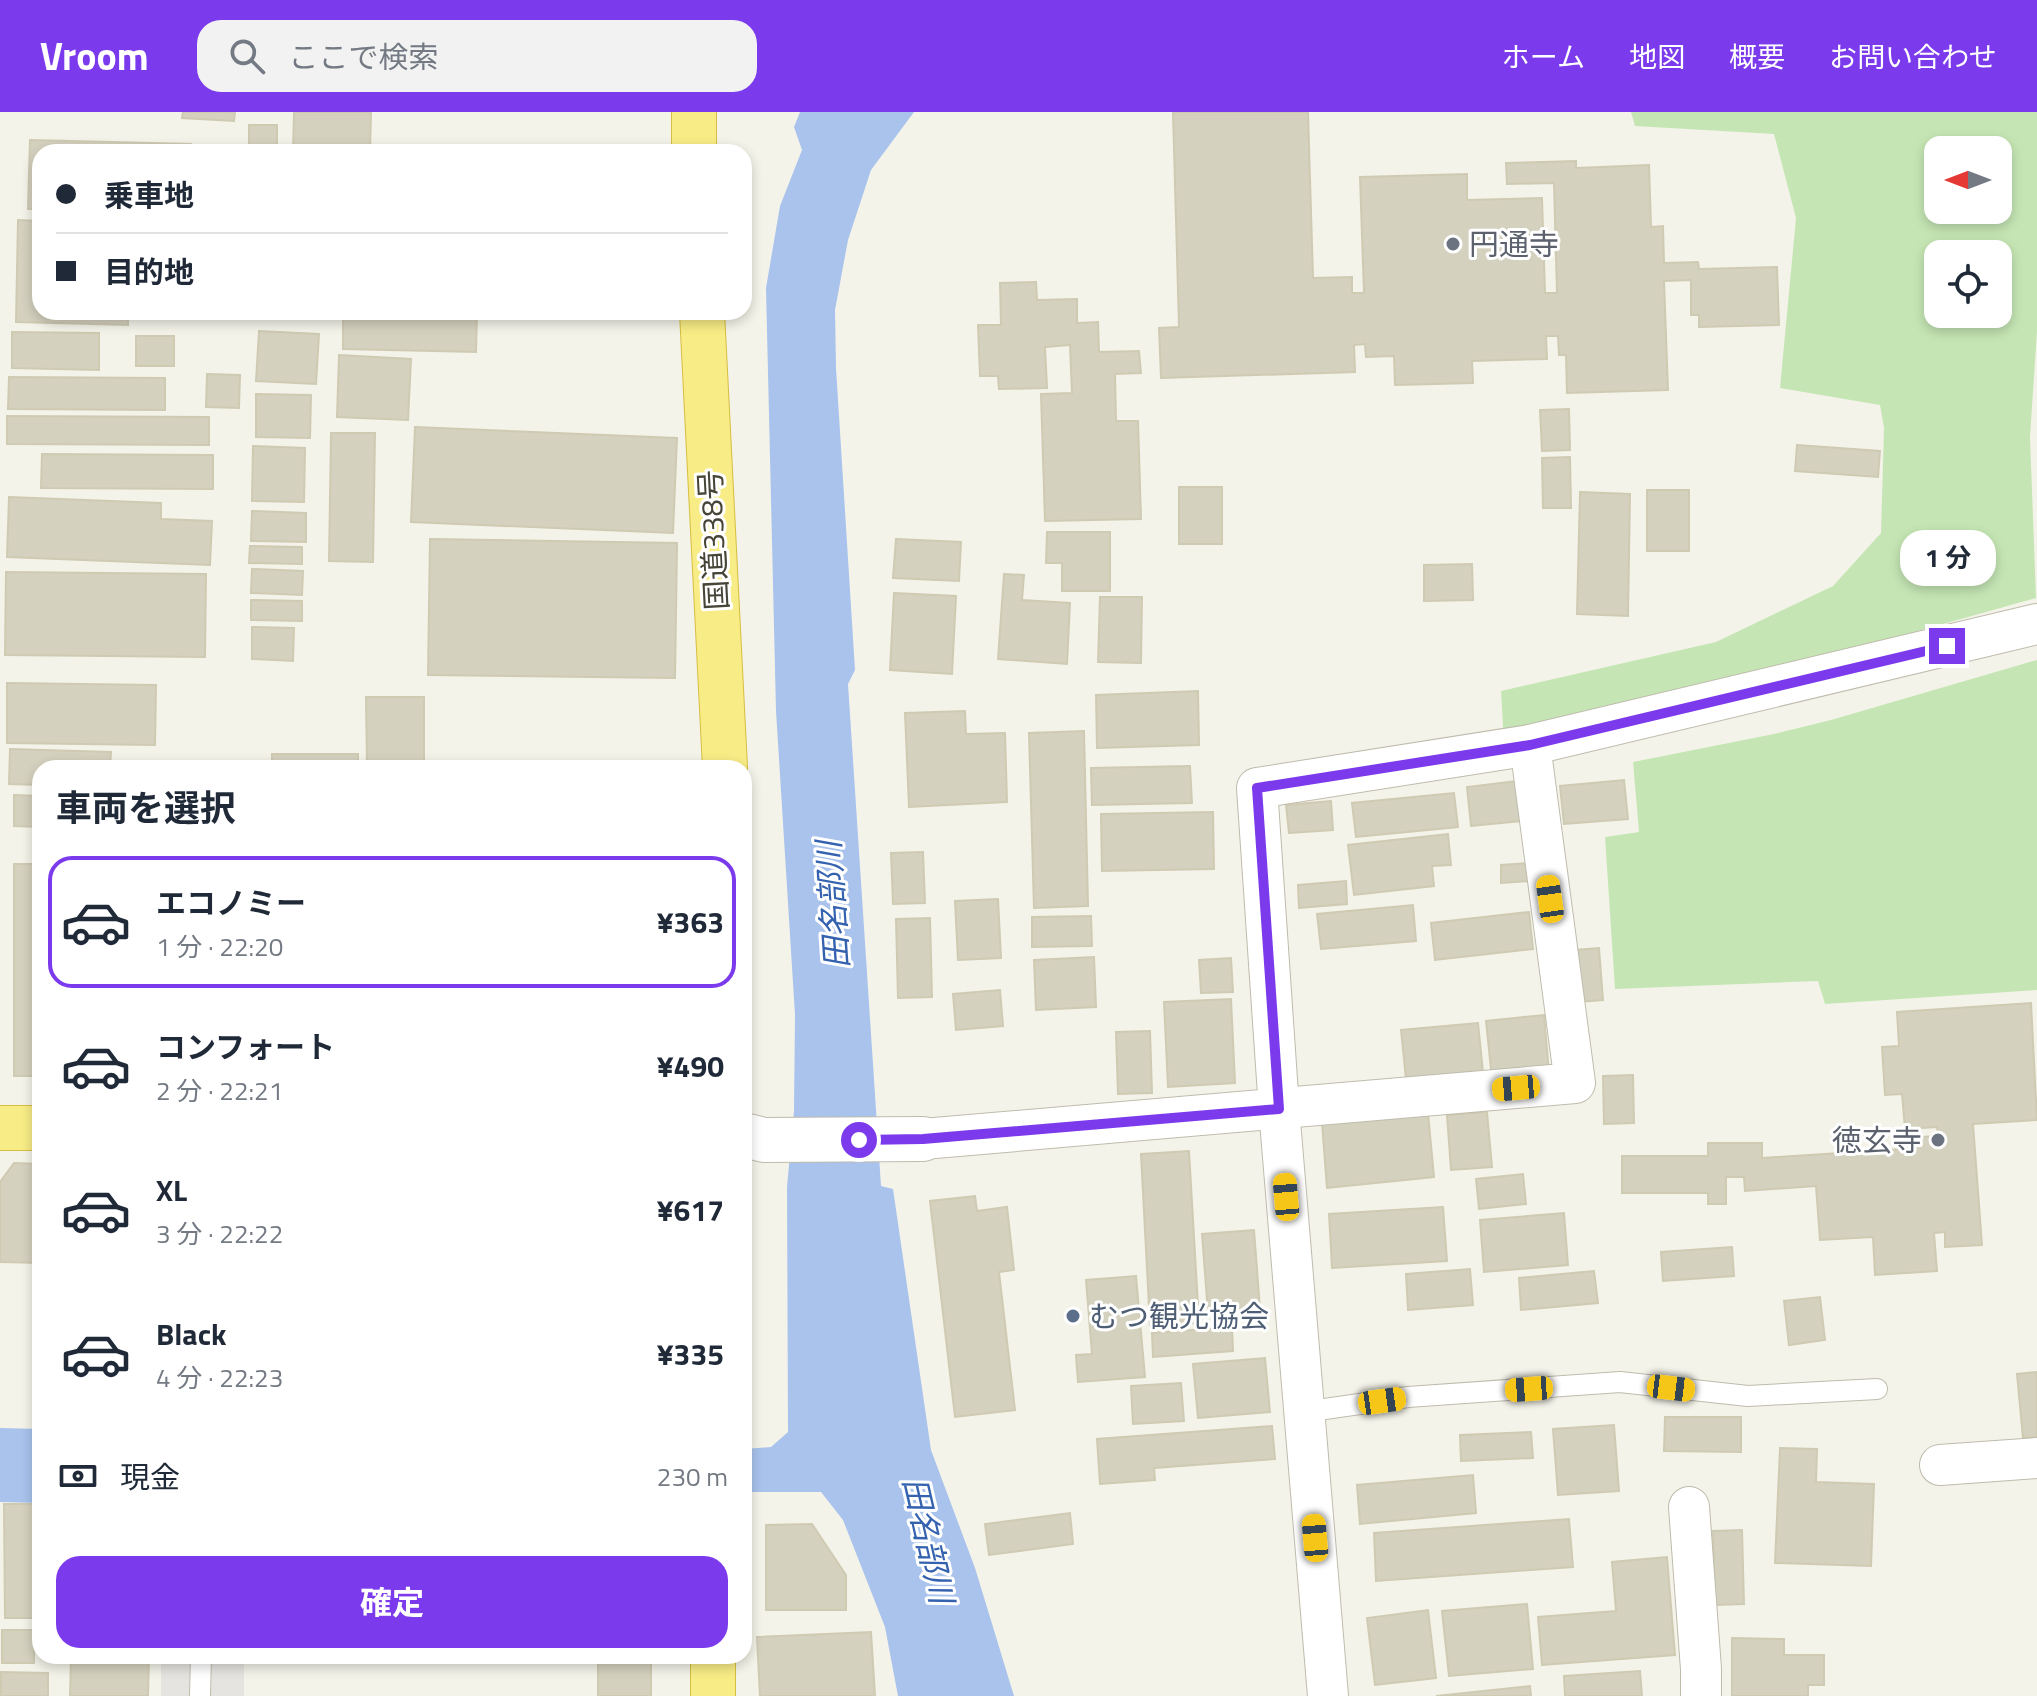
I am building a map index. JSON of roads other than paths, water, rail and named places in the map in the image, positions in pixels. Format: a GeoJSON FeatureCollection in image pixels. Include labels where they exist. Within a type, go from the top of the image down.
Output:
{"type":"FeatureCollection","features":[{"type":"Feature","properties":{"kind":"highway"},"geometry":{"type":"LineString","coordinates":[[694,112],[694,144]]}},
{"type":"Feature","properties":{"kind":"highway","name":"国道338号"},"geometry":{"type":"LineString","coordinates":[[702,320],[725,760]]}},
{"type":"Feature","properties":{"kind":"highway"},"geometry":{"type":"LineString","coordinates":[[0,1128],[32,1128]]}},
{"type":"Feature","properties":{"kind":"highway"},"geometry":{"type":"LineString","coordinates":[[713,1664],[713,1696]]}},
{"type":"Feature","properties":{"kind":"street"},"geometry":{"type":"LineString","coordinates":[[1328,1696],[1279,1109],[1257,788],[1530,745],[2037,624]]}},
{"type":"Feature","properties":{"kind":"street"},"geometry":{"type":"LineString","coordinates":[[754,1138],[923,1139],[1575,1083],[1530,745]]}},
{"type":"Feature","properties":{"kind":"street"},"geometry":{"type":"LineString","coordinates":[[1940,1465],[2037,1458]]}},
{"type":"Feature","properties":{"kind":"street"},"geometry":{"type":"LineString","coordinates":[[1689,1507],[1701,1696]]}},
{"type":"Feature","properties":{"kind":"lane"},"geometry":{"type":"LineString","coordinates":[[1304,1412],[1408,1397],[1620,1382],[1748,1396],[1877,1389]]}},
{"type":"Feature","properties":{"kind":"lane"},"geometry":{"type":"LineString","coordinates":[[200,1696],[201,1664]]}},
{"type":"Feature","properties":{"kind":"water","name":"田名部川"},"geometry":{"type":"Polygon","coordinates":[[[800,112],[914,112],[871,170],[848,240],[835,310],[855,670],[848,684],[881,1186],[893,1189],[931,1450],[975,1568],[1014,1696],[898,1696],[885,1627],[843,1520],[821,1492],[752,1492],[752,1448],[771,1447],[788,1432],[787,1187],[794,1111],[795,1015],[776,711],[766,288],[780,206],[802,150],[794,127],[800,112]]]}},
{"type":"Feature","properties":{"kind":"waterway"},"geometry":{"type":"LineString","coordinates":[[0,1465],[32,1466]]}},
{"type":"Feature","properties":{"kind":"place","name":"円通寺"},"geometry":{"type":"Point","coordinates":[1453,244]}},
{"type":"Feature","properties":{"kind":"place","name":"徳玄寺"},"geometry":{"type":"Point","coordinates":[1938,1140]}},
{"type":"Feature","properties":{"kind":"place","name":"むつ観光協会"},"geometry":{"type":"Point","coordinates":[1073,1316]}}]}
